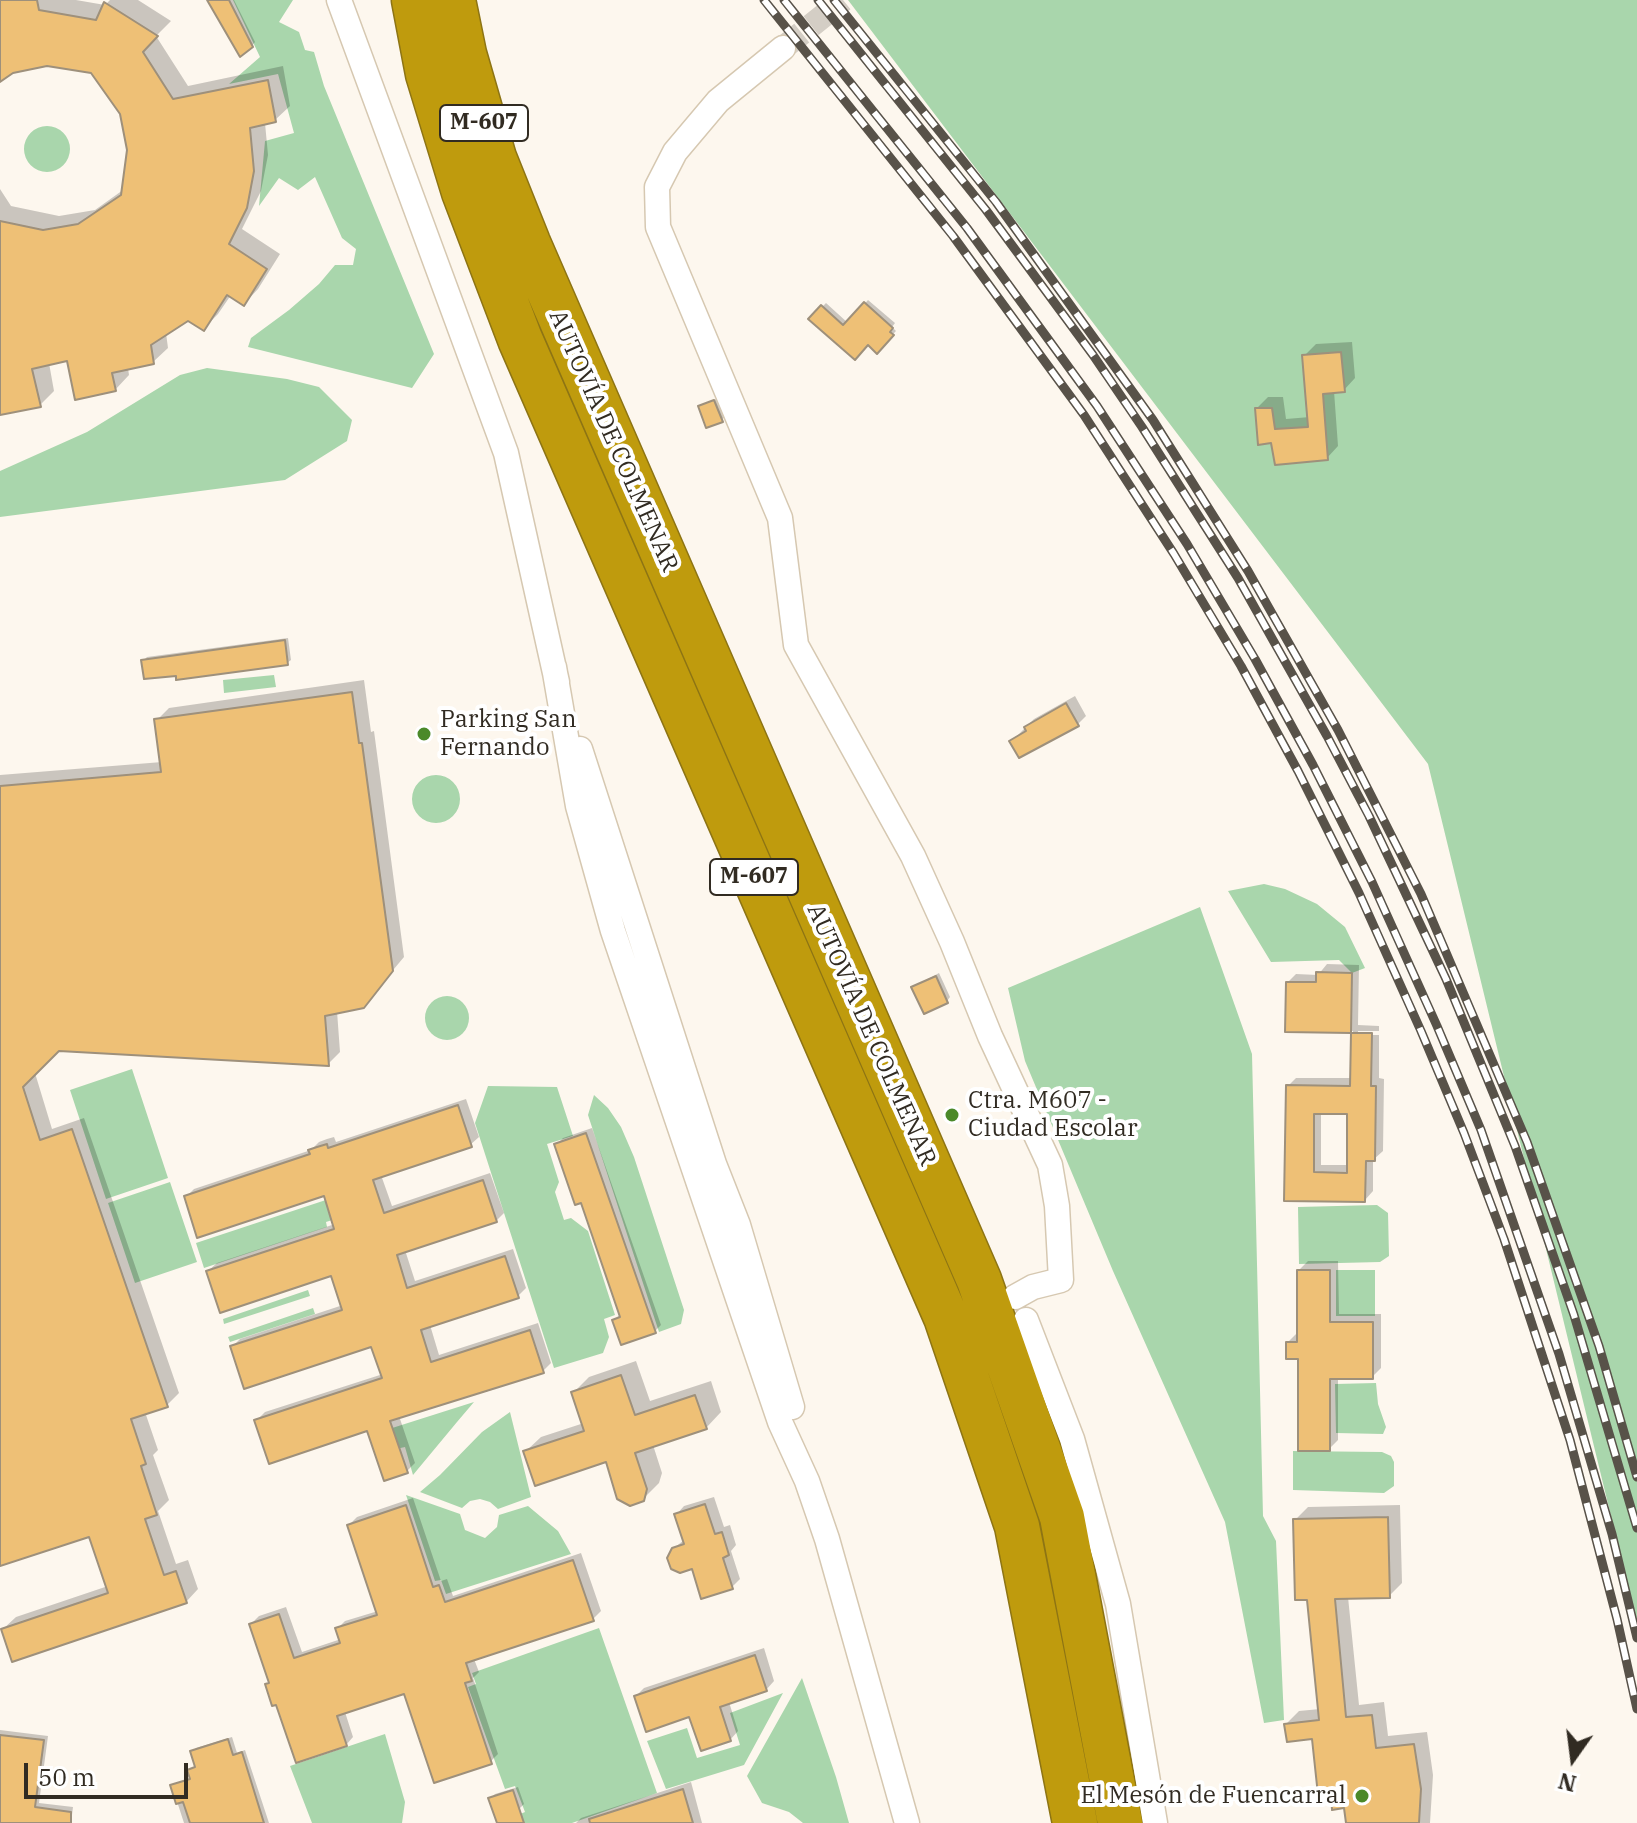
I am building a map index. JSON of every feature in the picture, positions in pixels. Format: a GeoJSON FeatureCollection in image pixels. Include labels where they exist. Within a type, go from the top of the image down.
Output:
{"type":"FeatureCollection","features":[{"type":"Feature","properties":{"kind":"highway","name":"AUTOVÍA DE COLMENAR"},"geometry":{"type":"LineString","coordinates":[[414,0],[428,74],[455,162],[520,339],[946,1317],[1017,1526],[1075,1823]]}},
{"type":"Feature","properties":{"kind":"highway","name":"AUTOVÍA DE COLMENAR"},"geometry":{"type":"LineString","coordinates":[[453,0],[464,54],[494,158],[528,243],[979,1280],[1062,1517],[1120,1823]]}},
{"type":"Feature","properties":{"kind":"highway"},"geometry":{"type":"LineString","coordinates":[[470,0],[528,243]]}},
{"type":"Feature","properties":{"kind":"highway"},"geometry":{"type":"LineString","coordinates":[[796,864],[1020,1308]]}},
{"type":"Feature","properties":{"kind":"street"},"geometry":{"type":"LineString","coordinates":[[339,0],[506,453],[585,793],[620,906]]}},
{"type":"Feature","properties":{"kind":"street"},"geometry":{"type":"LineString","coordinates":[[783,48],[718,101],[675,152],[657,187],[658,227],[780,518],[796,645],[913,856],[990,1036],[1050,1165],[1057,1206],[1061,1280],[1033,1287],[1020,1308],[1072,1439],[1118,1604],[1155,1823]]}},
{"type":"Feature","properties":{"kind":"street"},"geometry":{"type":"LineString","coordinates":[[554,667],[714,1164],[738,1225],[791,1405],[807,1481]]}},
{"type":"Feature","properties":{"kind":"street"},"geometry":{"type":"LineString","coordinates":[[554,667],[578,806],[613,931],[780,1422],[807,1481],[827,1539],[907,1823]]}},
{"type":"Feature","properties":{"kind":"street"},"geometry":{"type":"LineString","coordinates":[[636,954],[690,1124],[714,1164]]}},
{"type":"Feature","properties":{"kind":"green space"},"geometry":{"type":"Polygon","coordinates":[[[233,0],[293,0],[279,22],[299,32],[305,50],[314,52],[324,86],[434,354],[412,388],[248,347],[251,338],[319,284],[335,265],[353,265],[356,249],[342,238],[315,177],[298,190],[279,178],[259,206],[265,141],[294,133],[278,74],[229,84],[260,57],[233,0]]]}},
{"type":"Feature","properties":{"kind":"green space"},"geometry":{"type":"Polygon","coordinates":[[[848,0],[1637,0],[1637,1623],[1428,764],[848,0]]]}},
{"type":"Feature","properties":{"kind":"green space"},"geometry":{"type":"Polygon","coordinates":[[[47,126],[64,132],[70,149],[64,166],[47,172],[30,166],[24,149],[30,132],[47,126]]]}},
{"type":"Feature","properties":{"kind":"green space"},"geometry":{"type":"Polygon","coordinates":[[[207,368],[287,379],[319,387],[352,420],[347,441],[285,480],[0,517],[0,471],[87,432],[180,375],[207,368]]]}},
{"type":"Feature","properties":{"kind":"green space"},"geometry":{"type":"Polygon","coordinates":[[[274,675],[276,687],[224,693],[223,680],[274,675]]]}},
{"type":"Feature","properties":{"kind":"green space"},"geometry":{"type":"Polygon","coordinates":[[[436,775],[453,782],[460,799],[453,816],[436,823],[419,816],[412,799],[419,782],[436,775]]]}},
{"type":"Feature","properties":{"kind":"green space"},"geometry":{"type":"Polygon","coordinates":[[[1264,884],[1285,889],[1317,904],[1345,927],[1365,968],[1352,973],[1339,960],[1271,962],[1228,891],[1264,884]]]}},
{"type":"Feature","properties":{"kind":"green space"},"geometry":{"type":"Polygon","coordinates":[[[1200,907],[1252,1054],[1263,1516],[1276,1541],[1284,1720],[1264,1723],[1225,1522],[1113,1271],[1025,1061],[1008,988],[1200,907]]]}},
{"type":"Feature","properties":{"kind":"green space"},"geometry":{"type":"Polygon","coordinates":[[[447,996],[463,1002],[469,1018],[463,1034],[447,1040],[431,1034],[425,1018],[431,1002],[447,996]]]}},
{"type":"Feature","properties":{"kind":"green space"},"geometry":{"type":"Polygon","coordinates":[[[132,1069],[168,1178],[106,1199],[70,1090],[132,1069]]]}},
{"type":"Feature","properties":{"kind":"green space"},"geometry":{"type":"Polygon","coordinates":[[[488,1086],[557,1087],[573,1136],[547,1144],[559,1182],[555,1192],[564,1220],[571,1218],[588,1231],[615,1315],[604,1319],[609,1337],[603,1353],[554,1368],[475,1123],[488,1086]]]}},
{"type":"Feature","properties":{"kind":"green space"},"geometry":{"type":"Polygon","coordinates":[[[594,1095],[621,1127],[634,1157],[684,1310],[681,1324],[659,1332],[588,1115],[594,1095]]]}},
{"type":"Feature","properties":{"kind":"green space"},"geometry":{"type":"Polygon","coordinates":[[[170,1182],[197,1262],[135,1283],[108,1203],[170,1182]]]}},
{"type":"Feature","properties":{"kind":"green space"},"geometry":{"type":"Polygon","coordinates":[[[353,1191],[351,1214],[326,1222],[327,1227],[204,1268],[196,1243],[353,1191]]]}},
{"type":"Feature","properties":{"kind":"green space"},"geometry":{"type":"Polygon","coordinates":[[[1377,1205],[1388,1213],[1389,1256],[1380,1262],[1299,1264],[1298,1207],[1377,1205]]]}},
{"type":"Feature","properties":{"kind":"green space"},"geometry":{"type":"Polygon","coordinates":[[[1336,1270],[1375,1270],[1375,1316],[1336,1316],[1336,1270]]]}},
{"type":"Feature","properties":{"kind":"green space"},"geometry":{"type":"Polygon","coordinates":[[[308,1290],[310,1296],[224,1324],[223,1319],[308,1290]]]}},
{"type":"Feature","properties":{"kind":"green space"},"geometry":{"type":"Polygon","coordinates":[[[313,1308],[315,1314],[230,1342],[228,1337],[313,1308]]]}},
{"type":"Feature","properties":{"kind":"green space"},"geometry":{"type":"Polygon","coordinates":[[[1376,1383],[1378,1404],[1386,1427],[1383,1434],[1336,1433],[1335,1384],[1376,1383]]]}},
{"type":"Feature","properties":{"kind":"green space"},"geometry":{"type":"Polygon","coordinates":[[[474,1402],[413,1475],[405,1447],[396,1449],[389,1429],[474,1402]]]}},
{"type":"Feature","properties":{"kind":"green space"},"geometry":{"type":"Polygon","coordinates":[[[510,1412],[531,1497],[498,1509],[480,1499],[470,1501],[462,1508],[420,1492],[482,1432],[510,1412]]]}},
{"type":"Feature","properties":{"kind":"green space"},"geometry":{"type":"Polygon","coordinates":[[[1293,1451],[1382,1452],[1391,1456],[1394,1462],[1394,1486],[1384,1493],[1293,1490],[1293,1451]]]}},
{"type":"Feature","properties":{"kind":"green space"},"geometry":{"type":"Polygon","coordinates":[[[406,1495],[460,1514],[465,1530],[485,1538],[497,1527],[499,1515],[528,1506],[558,1531],[571,1554],[446,1594],[441,1580],[435,1581],[406,1495]]]}},
{"type":"Feature","properties":{"kind":"green space"},"geometry":{"type":"Polygon","coordinates":[[[599,1628],[657,1793],[572,1823],[515,1823],[513,1817],[525,1812],[515,1786],[505,1789],[468,1687],[476,1684],[472,1673],[599,1628]]]}},
{"type":"Feature","properties":{"kind":"green space"},"geometry":{"type":"Polygon","coordinates":[[[802,1678],[849,1823],[803,1823],[789,1812],[762,1803],[747,1776],[802,1678]]]}},
{"type":"Feature","properties":{"kind":"green space"},"geometry":{"type":"Polygon","coordinates":[[[783,1693],[744,1765],[666,1789],[647,1741],[687,1728],[697,1758],[740,1745],[730,1713],[783,1693]]]}},
{"type":"Feature","properties":{"kind":"green space"},"geometry":{"type":"Polygon","coordinates":[[[385,1734],[405,1802],[402,1823],[312,1823],[290,1766],[385,1734]]]}},
{"type":"Feature","properties":{"kind":"building"},"geometry":{"type":"Polygon","coordinates":[[[0,0],[37,0],[39,10],[96,20],[104,2],[158,36],[143,52],[173,99],[268,80],[276,122],[250,128],[254,171],[247,208],[229,244],[267,269],[244,306],[227,295],[204,331],[188,321],[151,345],[154,364],[112,373],[116,391],[75,400],[67,361],[32,369],[41,407],[0,415],[0,221],[43,230],[78,224],[121,195],[127,150],[120,114],[91,73],[47,66],[13,73],[0,82],[0,0]]]}},
{"type":"Feature","properties":{"kind":"building"},"geometry":{"type":"Polygon","coordinates":[[[207,0],[229,0],[253,47],[240,57],[207,0]]]}},
{"type":"Feature","properties":{"kind":"building"},"geometry":{"type":"Polygon","coordinates":[[[864,302],[893,328],[890,332],[894,335],[877,354],[868,345],[855,360],[808,319],[821,305],[843,325],[864,302]]]}},
{"type":"Feature","properties":{"kind":"building"},"geometry":{"type":"Polygon","coordinates":[[[1341,352],[1345,392],[1323,394],[1328,460],[1275,465],[1271,443],[1258,445],[1255,408],[1272,408],[1275,429],[1308,427],[1302,355],[1341,352]]]}},
{"type":"Feature","properties":{"kind":"building"},"geometry":{"type":"Polygon","coordinates":[[[714,400],[723,422],[706,428],[698,406],[714,400]]]}},
{"type":"Feature","properties":{"kind":"building"},"geometry":{"type":"Polygon","coordinates":[[[285,640],[288,665],[176,680],[176,676],[144,679],[141,660],[285,640]]]}},
{"type":"Feature","properties":{"kind":"building"},"geometry":{"type":"Polygon","coordinates":[[[352,692],[359,743],[362,743],[393,971],[364,1008],[325,1016],[329,1066],[59,1051],[23,1087],[40,1140],[72,1129],[168,1407],[131,1419],[146,1464],[141,1466],[157,1515],[145,1519],[164,1575],[176,1571],[187,1603],[12,1662],[1,1629],[108,1593],[89,1537],[0,1566],[0,786],[161,772],[154,719],[352,692]]]}},
{"type":"Feature","properties":{"kind":"building"},"geometry":{"type":"Polygon","coordinates":[[[1066,703],[1079,726],[1019,758],[1009,741],[1026,731],[1024,727],[1066,703]]]}},
{"type":"Feature","properties":{"kind":"building"},"geometry":{"type":"Polygon","coordinates":[[[1316,972],[1352,973],[1351,1033],[1285,1032],[1286,982],[1316,982],[1316,972]]]}},
{"type":"Feature","properties":{"kind":"building"},"geometry":{"type":"Polygon","coordinates":[[[936,976],[948,1003],[924,1014],[911,987],[936,976]]]}},
{"type":"Feature","properties":{"kind":"building"},"geometry":{"type":"Polygon","coordinates":[[[1351,1033],[1372,1033],[1371,1086],[1376,1086],[1375,1161],[1366,1161],[1365,1202],[1284,1201],[1286,1085],[1350,1086],[1351,1033]],[[1314,1114],[1314,1172],[1347,1173],[1347,1114],[1314,1114]]]}},
{"type":"Feature","properties":{"kind":"building"},"geometry":{"type":"Polygon","coordinates":[[[458,1105],[472,1147],[373,1180],[384,1213],[483,1180],[497,1222],[397,1255],[407,1288],[505,1256],[519,1298],[421,1330],[431,1362],[530,1330],[544,1373],[390,1421],[408,1473],[384,1481],[367,1431],[269,1464],[254,1420],[382,1378],[371,1347],[244,1389],[230,1346],[342,1310],[331,1276],[220,1313],[206,1271],[334,1229],[324,1196],[197,1238],[184,1196],[310,1154],[308,1150],[317,1147],[327,1144],[328,1148],[458,1105]]]}},
{"type":"Feature","properties":{"kind":"building"},"geometry":{"type":"Polygon","coordinates":[[[586,1133],[656,1333],[621,1345],[612,1320],[620,1317],[581,1203],[575,1205],[554,1144],[586,1133]]]}},
{"type":"Feature","properties":{"kind":"building"},"geometry":{"type":"Polygon","coordinates":[[[1297,1270],[1330,1270],[1330,1322],[1373,1322],[1373,1379],[1330,1379],[1330,1451],[1298,1451],[1298,1359],[1286,1359],[1286,1342],[1297,1342],[1297,1270]]]}},
{"type":"Feature","properties":{"kind":"building"},"geometry":{"type":"Polygon","coordinates":[[[621,1375],[635,1415],[695,1395],[707,1429],[635,1453],[647,1489],[644,1501],[630,1506],[617,1499],[606,1462],[535,1486],[523,1451],[584,1431],[571,1392],[621,1375]]]}},
{"type":"Feature","properties":{"kind":"building"},"geometry":{"type":"Polygon","coordinates":[[[705,1504],[715,1534],[722,1532],[729,1555],[723,1558],[733,1589],[701,1599],[692,1569],[680,1573],[671,1569],[667,1558],[672,1548],[684,1544],[674,1514],[705,1504]]]}},
{"type":"Feature","properties":{"kind":"building"},"geometry":{"type":"Polygon","coordinates":[[[406,1505],[433,1587],[439,1585],[445,1602],[573,1560],[594,1621],[466,1663],[472,1681],[465,1683],[492,1764],[434,1783],[404,1694],[337,1716],[347,1746],[296,1763],[276,1705],[272,1706],[265,1684],[269,1683],[249,1624],[279,1614],[294,1658],[340,1643],[335,1628],[377,1615],[347,1525],[406,1505]]]}},
{"type":"Feature","properties":{"kind":"building"},"geometry":{"type":"Polygon","coordinates":[[[1388,1517],[1390,1598],[1335,1599],[1346,1717],[1372,1715],[1376,1748],[1414,1744],[1421,1789],[1419,1823],[1346,1823],[1344,1808],[1332,1810],[1331,1794],[1318,1795],[1312,1739],[1287,1742],[1284,1724],[1319,1720],[1307,1600],[1295,1600],[1293,1519],[1388,1517]]]}},
{"type":"Feature","properties":{"kind":"building"},"geometry":{"type":"Polygon","coordinates":[[[755,1655],[767,1691],[720,1707],[731,1741],[701,1751],[689,1717],[646,1732],[634,1696],[755,1655]]]}},
{"type":"Feature","properties":{"kind":"building"},"geometry":{"type":"Polygon","coordinates":[[[0,1735],[44,1740],[35,1807],[71,1812],[71,1823],[0,1823],[0,1735]]]}},
{"type":"Feature","properties":{"kind":"building"},"geometry":{"type":"Polygon","coordinates":[[[228,1739],[233,1755],[242,1752],[264,1823],[190,1823],[183,1802],[176,1804],[170,1785],[190,1779],[187,1770],[195,1767],[190,1751],[228,1739]]]}},
{"type":"Feature","properties":{"kind":"building"},"geometry":{"type":"Polygon","coordinates":[[[683,1789],[693,1823],[590,1823],[589,1819],[683,1789]]]}},
{"type":"Feature","properties":{"kind":"building"},"geometry":{"type":"Polygon","coordinates":[[[513,1790],[524,1823],[497,1823],[488,1798],[513,1790]]]}},
{"type":"Feature","properties":{"kind":"tunnel"},"geometry":{"type":"LineString","coordinates":[[783,48],[843,0]]}},
{"type":"Feature","properties":{"kind":"railway"},"geometry":{"type":"LineString","coordinates":[[764,0],[953,236],[1084,415],[1174,554],[1241,666],[1298,771],[1359,893],[1421,1031],[1504,1239],[1570,1440],[1637,1709]]}},
{"type":"Feature","properties":{"kind":"railway"},"geometry":{"type":"LineString","coordinates":[[784,0],[967,228],[1097,406],[1187,544],[1313,765],[1372,882],[1481,1130],[1559,1354],[1612,1534],[1637,1638]]}},
{"type":"Feature","properties":{"kind":"railway"},"geometry":{"type":"LineString","coordinates":[[818,0],[986,210],[1093,355],[1238,578],[1327,736],[1369,816],[1446,979],[1515,1146],[1574,1315],[1637,1528]]}},
{"type":"Feature","properties":{"kind":"railway"},"geometry":{"type":"LineString","coordinates":[[834,0],[996,202],[1153,420],[1248,571],[1338,730],[1421,894],[1527,1142],[1599,1346],[1637,1477]]}},
{"type":"Feature","properties":{"kind":"place","name":"Parking San Fernando"},"geometry":{"type":"Point","coordinates":[424,734]}},
{"type":"Feature","properties":{"kind":"place","name":"Ctra. M607 - Ciudad Escolar"},"geometry":{"type":"Point","coordinates":[952,1115]}},
{"type":"Feature","properties":{"kind":"place","name":"El Mesón de Fuencarral"},"geometry":{"type":"Point","coordinates":[1362,1796]}}]}
